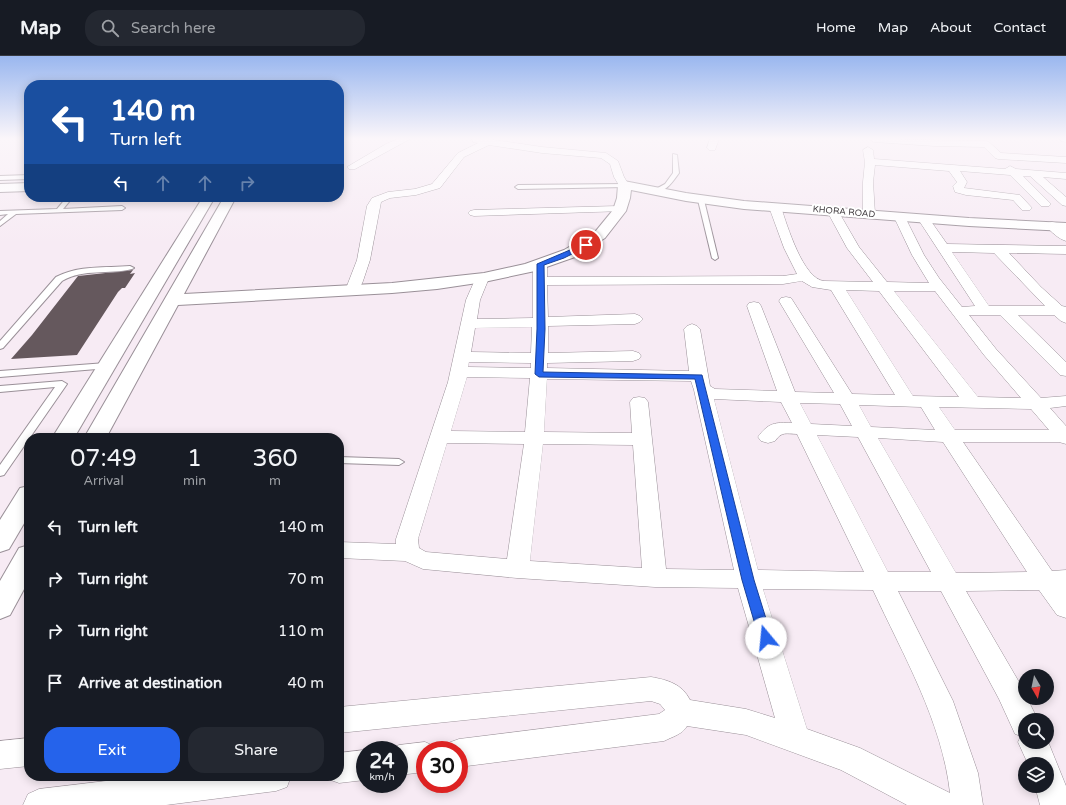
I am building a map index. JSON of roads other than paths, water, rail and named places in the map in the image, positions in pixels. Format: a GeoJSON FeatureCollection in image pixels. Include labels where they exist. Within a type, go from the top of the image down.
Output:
{"type":"FeatureCollection","features":[{"type":"Feature","properties":{"kind":"street"},"geometry":{"type":"LineString","coordinates":[[352,291],[359,276],[364,259],[373,206],[376,200],[388,195],[416,192],[436,186],[446,174]]}},
{"type":"Feature","properties":{"kind":"street"},"geometry":{"type":"LineString","coordinates":[[540,272],[562,257],[586,245],[603,234],[615,220],[625,191],[624,185],[618,174]]}},
{"type":"Feature","properties":{"kind":"street"},"geometry":{"type":"LineString","coordinates":[[869,174],[869,214]]}},
{"type":"Feature","properties":{"kind":"street"},"geometry":{"type":"LineString","coordinates":[[957,174],[962,180],[958,186],[959,190],[1019,198],[1026,208]]}},
{"type":"Feature","properties":{"kind":"street"},"geometry":{"type":"LineString","coordinates":[[982,174],[1004,195]]}},
{"type":"Feature","properties":{"kind":"street"},"geometry":{"type":"LineString","coordinates":[[1016,174],[1045,204]]}},
{"type":"Feature","properties":{"kind":"street"},"geometry":{"type":"LineString","coordinates":[[1033,174],[1066,176]]}},
{"type":"Feature","properties":{"kind":"street"},"geometry":{"type":"LineString","coordinates":[[1033,174],[1066,203]]}},
{"type":"Feature","properties":{"kind":"street"},"geometry":{"type":"LineString","coordinates":[[0,188],[24,180]]}},
{"type":"Feature","properties":{"kind":"street","name":"KHORA ROAD"},"geometry":{"type":"LineString","coordinates":[[624,185],[701,200],[900,217],[1066,227]]}},
{"type":"Feature","properties":{"kind":"street"},"geometry":{"type":"LineString","coordinates":[[0,195],[24,194]]}},
{"type":"Feature","properties":{"kind":"street"},"geometry":{"type":"LineString","coordinates":[[66,433],[206,202]]}},
{"type":"Feature","properties":{"kind":"street"},"geometry":{"type":"LineString","coordinates":[[98,433],[227,202]]}},
{"type":"Feature","properties":{"kind":"street"},"geometry":{"type":"LineString","coordinates":[[524,204],[621,205]]}},
{"type":"Feature","properties":{"kind":"street"},"geometry":{"type":"LineString","coordinates":[[474,213],[621,205]]}},
{"type":"Feature","properties":{"kind":"street"},"geometry":{"type":"LineString","coordinates":[[775,207],[786,236],[805,277],[811,282],[822,285],[836,286],[939,287]]}},
{"type":"Feature","properties":{"kind":"street"},"geometry":{"type":"LineString","coordinates":[[833,211],[852,248],[884,286],[972,402]]}},
{"type":"Feature","properties":{"kind":"street"},"geometry":{"type":"LineString","coordinates":[[900,217],[918,255],[939,287],[990,352],[1066,437]]}},
{"type":"Feature","properties":{"kind":"street"},"geometry":{"type":"LineString","coordinates":[[924,218],[982,306],[982,310],[980,310]]}},
{"type":"Feature","properties":{"kind":"street"},"geometry":{"type":"LineString","coordinates":[[1052,226],[1066,237]]}},
{"type":"Feature","properties":{"kind":"street"},"geometry":{"type":"LineString","coordinates":[[944,248],[1048,250],[1063,255]]}},
{"type":"Feature","properties":{"kind":"street"},"geometry":{"type":"LineString","coordinates":[[999,250],[1036,290],[1064,314]]}},
{"type":"Feature","properties":{"kind":"street"},"geometry":{"type":"LineString","coordinates":[[172,300],[393,288],[540,272],[783,280],[805,277]]}},
{"type":"Feature","properties":{"kind":"street"},"geometry":{"type":"LineString","coordinates":[[517,569],[534,438],[541,321],[540,272]]}},
{"type":"Feature","properties":{"kind":"street"},"geometry":{"type":"LineString","coordinates":[[408,553],[407,539],[461,364],[473,300],[482,278]]}},
{"type":"Feature","properties":{"kind":"street"},"geometry":{"type":"LineString","coordinates":[[836,286],[917,401],[949,436],[1056,580],[1066,608]]}},
{"type":"Feature","properties":{"kind":"street"},"geometry":{"type":"LineString","coordinates":[[786,302],[865,431],[1009,691],[1020,713]]}},
{"type":"Feature","properties":{"kind":"street"},"geometry":{"type":"LineString","coordinates":[[754,306],[788,397],[881,582],[938,701],[953,740],[963,773],[967,805]]}},
{"type":"Feature","properties":{"kind":"street"},"geometry":{"type":"LineString","coordinates":[[958,311],[980,310],[1064,314]]}},
{"type":"Feature","properties":{"kind":"street"},"geometry":{"type":"LineString","coordinates":[[1006,312],[1066,371]]}},
{"type":"Feature","properties":{"kind":"street"},"geometry":{"type":"LineString","coordinates":[[468,324],[635,319]]}},
{"type":"Feature","properties":{"kind":"street"},"geometry":{"type":"LineString","coordinates":[[692,329],[701,383],[748,580],[796,740]]}},
{"type":"Feature","properties":{"kind":"street"},"geometry":{"type":"LineString","coordinates":[[539,366],[633,356]]}},
{"type":"Feature","properties":{"kind":"street"},"geometry":{"type":"LineString","coordinates":[[461,364],[539,366],[701,383],[712,394],[847,400],[1036,404],[1066,401]]}},
{"type":"Feature","properties":{"kind":"street"},"geometry":{"type":"LineString","coordinates":[[639,402],[655,578]]}},
{"type":"Feature","properties":{"kind":"street"},"geometry":{"type":"LineString","coordinates":[[768,437],[772,431],[781,428],[949,436],[1066,437]]}},
{"type":"Feature","properties":{"kind":"street"},"geometry":{"type":"LineString","coordinates":[[439,437],[642,439]]}},
{"type":"Feature","properties":{"kind":"street"},"geometry":{"type":"LineString","coordinates":[[0,542],[24,502]]}},
{"type":"Feature","properties":{"kind":"street"},"geometry":{"type":"LineString","coordinates":[[344,550],[408,553],[423,560],[517,569],[655,578],[881,582],[1056,580]]}},
{"type":"Feature","properties":{"kind":"street"},"geometry":{"type":"LineString","coordinates":[[0,607],[24,564]]}},
{"type":"Feature","properties":{"kind":"street"},"geometry":{"type":"LineString","coordinates":[[344,720],[651,689],[667,692],[678,702],[680,712],[676,720],[664,727],[468,752]]}},
{"type":"Feature","properties":{"kind":"street"},"geometry":{"type":"LineString","coordinates":[[680,712],[746,722],[848,758],[940,805]]}},
{"type":"Feature","properties":{"kind":"street"},"geometry":{"type":"LineString","coordinates":[[0,755],[24,753]]}},
{"type":"Feature","properties":{"kind":"street"},"geometry":{"type":"LineString","coordinates":[[344,767],[356,766]]}},
{"type":"Feature","properties":{"kind":"street"},"geometry":{"type":"LineString","coordinates":[[39,805],[238,781]]}},
{"type":"Feature","properties":{"kind":"street"},"geometry":{"type":"LineString","coordinates":[[1052,793],[1056,805]]}},
{"type":"Feature","properties":{"kind":"lane"},"geometry":{"type":"LineString","coordinates":[[656,191],[667,185],[676,174]]}},
{"type":"Feature","properties":{"kind":"lane"},"geometry":{"type":"LineString","coordinates":[[0,178],[24,179]]}},
{"type":"Feature","properties":{"kind":"lane"},"geometry":{"type":"LineString","coordinates":[[518,187],[624,185]]}},
{"type":"Feature","properties":{"kind":"lane"},"geometry":{"type":"LineString","coordinates":[[701,200],[715,258]]}},
{"type":"Feature","properties":{"kind":"lane"},"geometry":{"type":"LineString","coordinates":[[58,210],[65,202]]}},
{"type":"Feature","properties":{"kind":"lane"},"geometry":{"type":"LineString","coordinates":[[0,213],[122,208]]}},
{"type":"Feature","properties":{"kind":"lane"},"geometry":{"type":"LineString","coordinates":[[0,224],[14,212]]}},
{"type":"Feature","properties":{"kind":"lane"},"geometry":{"type":"LineString","coordinates":[[0,346],[59,279],[65,275],[74,272],[130,268]]}},
{"type":"Feature","properties":{"kind":"lane"},"geometry":{"type":"LineString","coordinates":[[0,374],[106,366]]}},
{"type":"Feature","properties":{"kind":"lane"},"geometry":{"type":"LineString","coordinates":[[0,389],[62,384],[28,433]]}},
{"type":"Feature","properties":{"kind":"lane"},"geometry":{"type":"LineString","coordinates":[[0,473],[24,439]]}},
{"type":"Feature","properties":{"kind":"lane"},"geometry":{"type":"LineString","coordinates":[[344,460],[399,462]]}}]}
